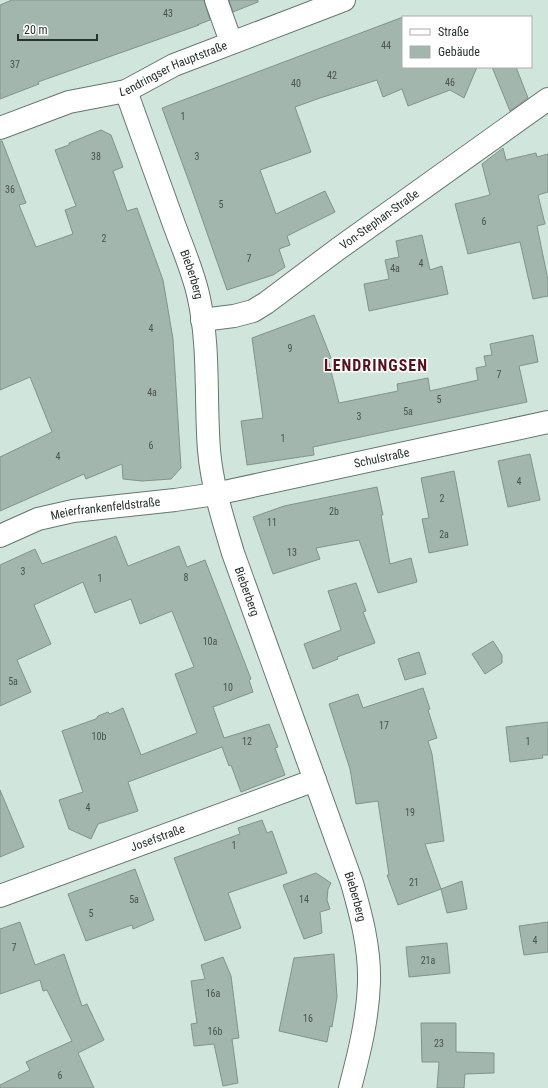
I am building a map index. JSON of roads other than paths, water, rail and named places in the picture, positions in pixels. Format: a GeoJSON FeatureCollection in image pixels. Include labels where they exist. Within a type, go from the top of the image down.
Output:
{"type":"FeatureCollection","features":[{"type":"Feature","properties":{"kind":"street"},"geometry":{"type":"LineString","coordinates":[[216,0],[231,42]]}},
{"type":"Feature","properties":{"kind":"street","name":"Lendringser Hauptstraße"},"geometry":{"type":"LineString","coordinates":[[0,128],[69,102],[126,91],[174,65],[344,0]]}},
{"type":"Feature","properties":{"kind":"street","name":"Bieberberg"},"geometry":{"type":"LineString","coordinates":[[126,91],[198,293],[205,357],[209,450],[215,494],[233,553],[352,883],[361,915],[367,950],[369,982],[360,1049],[350,1088]]}},
{"type":"Feature","properties":{"kind":"street","name":"Von-Stephan-Straße"},"geometry":{"type":"LineString","coordinates":[[202,320],[234,316],[253,311],[266,303],[351,240],[548,99]]}},
{"type":"Feature","properties":{"kind":"street","name":"Schulstraße"},"geometry":{"type":"LineString","coordinates":[[215,494],[548,422]]}},
{"type":"Feature","properties":{"kind":"street","name":"Meierfrankenfeldstraße"},"geometry":{"type":"LineString","coordinates":[[0,536],[38,519],[73,511],[175,500],[215,494]]}},
{"type":"Feature","properties":{"kind":"street","name":"Josefstraße"},"geometry":{"type":"LineString","coordinates":[[0,896],[315,780]]}},
{"type":"Feature","properties":{"kind":"district","name":"LENDRINGSEN"},"geometry":{"type":"Point","coordinates":[376,365]}}]}
